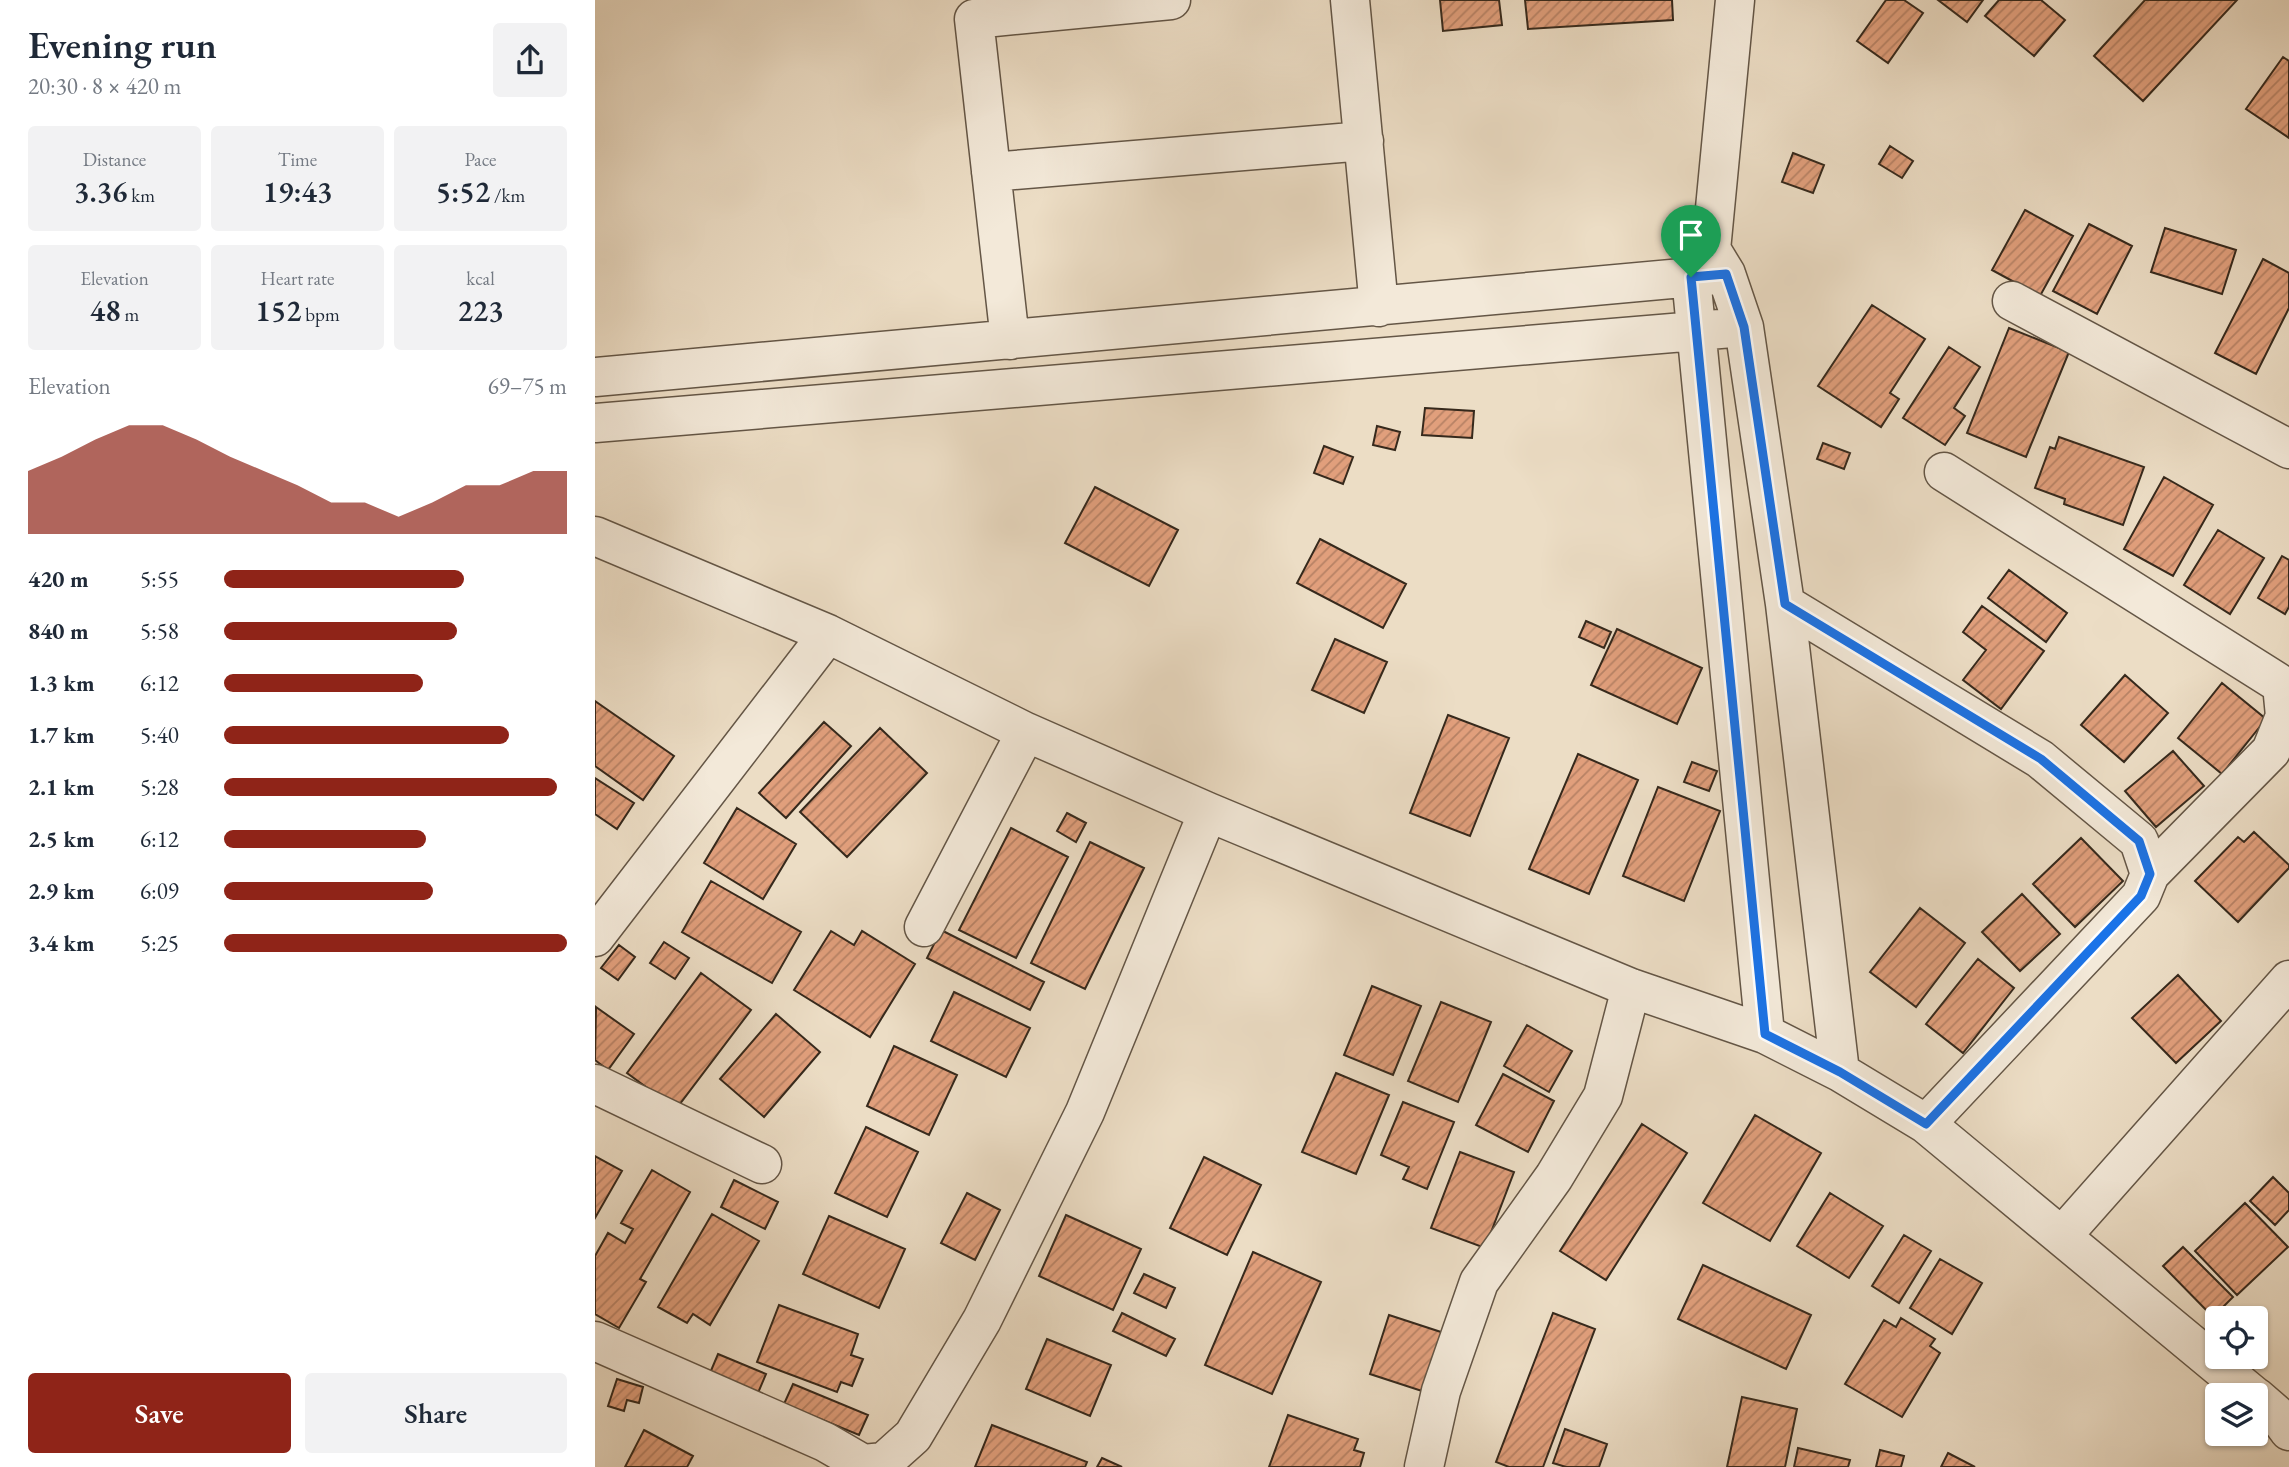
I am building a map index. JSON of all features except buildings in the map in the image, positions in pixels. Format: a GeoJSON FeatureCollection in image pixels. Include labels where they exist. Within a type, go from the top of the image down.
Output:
{"type":"FeatureCollection","features":[{"type":"Feature","properties":{"kind":"street"},"geometry":{"type":"LineString","coordinates":[[1010,340],[974,19],[1171,0]]}},
{"type":"Feature","properties":{"kind":"street"},"geometry":{"type":"LineString","coordinates":[[1350,0],[1379,307]]}},
{"type":"Feature","properties":{"kind":"street"},"geometry":{"type":"LineString","coordinates":[[1735,0],[1709,267],[1696,331],[1765,1034]]}},
{"type":"Feature","properties":{"kind":"street"},"geometry":{"type":"LineString","coordinates":[[991,172],[1364,141]]}},
{"type":"Feature","properties":{"kind":"street"},"geometry":{"type":"LineString","coordinates":[[636,419],[613,375],[1379,307],[1709,267]]}},
{"type":"Feature","properties":{"kind":"street"},"geometry":{"type":"LineString","coordinates":[[1709,267],[1744,327],[1785,604],[1840,1072]]}},
{"type":"Feature","properties":{"kind":"street"},"geometry":{"type":"LineString","coordinates":[[2012,301],[2289,449]]}},
{"type":"Feature","properties":{"kind":"street"},"geometry":{"type":"LineString","coordinates":[[595,423],[1744,327]]}},
{"type":"Feature","properties":{"kind":"street"},"geometry":{"type":"LineString","coordinates":[[1926,1124],[2141,896],[2150,874],[2271,751],[2287,713],[2283,685],[1944,472]]}},
{"type":"Feature","properties":{"kind":"street"},"geometry":{"type":"LineString","coordinates":[[595,536],[828,634],[1026,732],[1208,812],[1631,988],[1765,1034],[1840,1072],[1926,1124],[2238,1383]]}},
{"type":"Feature","properties":{"kind":"street"},"geometry":{"type":"LineString","coordinates":[[1785,604],[2041,759],[2139,841],[2150,874]]}},
{"type":"Feature","properties":{"kind":"street"},"geometry":{"type":"LineString","coordinates":[[595,937],[828,634]]}},
{"type":"Feature","properties":{"kind":"street"},"geometry":{"type":"LineString","coordinates":[[924,927],[1026,732]]}},
{"type":"Feature","properties":{"kind":"street"},"geometry":{"type":"LineString","coordinates":[[595,1341],[825,1442],[862,1466],[884,1462],[913,1436],[982,1320],[1085,1112],[1208,812]]}},
{"type":"Feature","properties":{"kind":"street"},"geometry":{"type":"LineString","coordinates":[[2062,1236],[2289,979]]}},
{"type":"Feature","properties":{"kind":"street"},"geometry":{"type":"LineString","coordinates":[[1424,1467],[1441,1391],[1479,1282],[1554,1177],[1604,1096],[1631,988]]}},
{"type":"Feature","properties":{"kind":"street"},"geometry":{"type":"LineString","coordinates":[[595,1084],[762,1164]]}},
{"type":"Feature","properties":{"kind":"street"},"geometry":{"type":"LineString","coordinates":[[2268,1407],[2279,1416],[2289,1430]]}},
{"type":"Feature","properties":{"kind":"route"},"geometry":{"type":"LineString","coordinates":[[1726,274],[1744,327],[1785,604],[2041,759],[2139,841],[2150,874],[2141,896],[1926,1124],[1840,1072],[1765,1034],[1691,277],[1726,274]]}}]}
